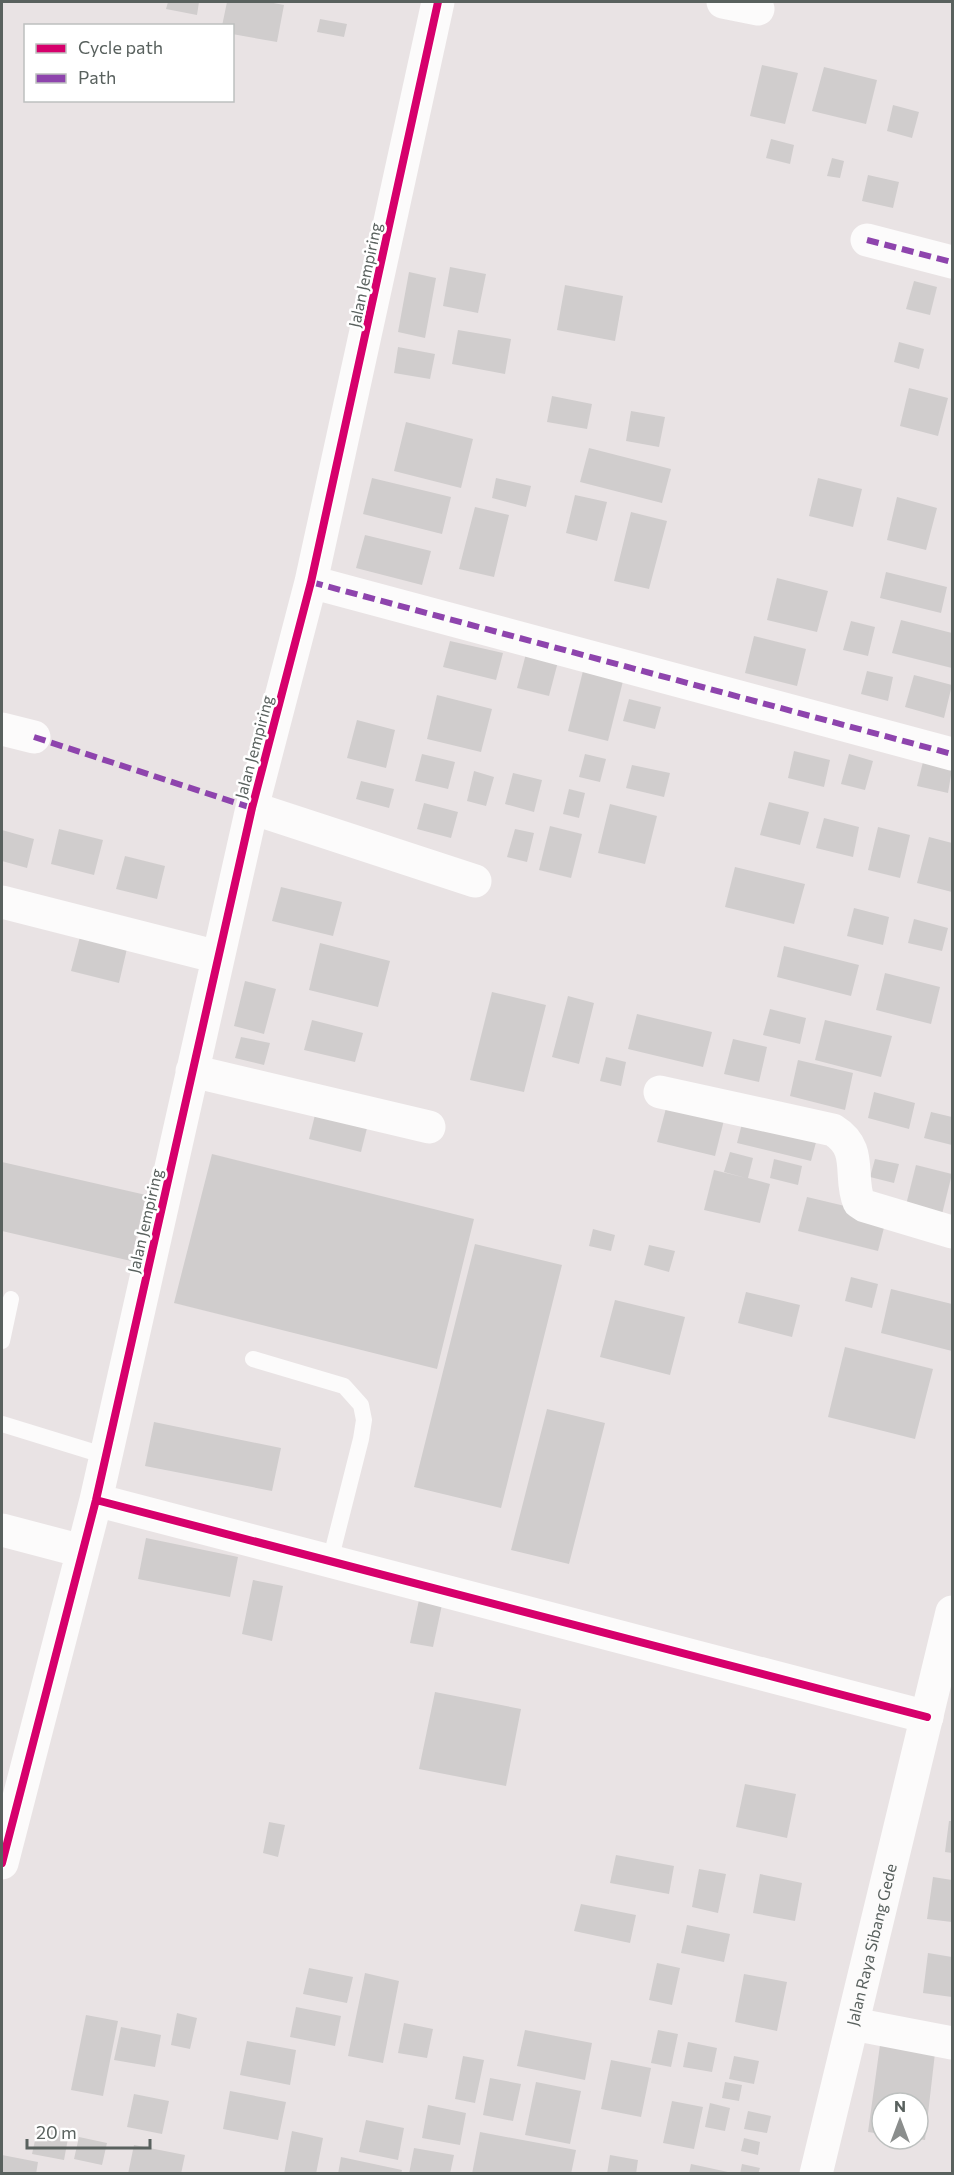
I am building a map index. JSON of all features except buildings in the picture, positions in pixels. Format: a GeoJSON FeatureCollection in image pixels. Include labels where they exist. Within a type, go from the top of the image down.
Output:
{"type":"FeatureCollection","features":[{"type":"Feature","properties":{"kind":"street","name":"Jalan Jempiring"},"geometry":{"type":"LineString","coordinates":[[3,1852],[96,1500],[252,808],[311,582],[438,2]]}},
{"type":"Feature","properties":{"kind":"street"},"geometry":{"type":"LineString","coordinates":[[723,2],[758,9]]}},
{"type":"Feature","properties":{"kind":"street"},"geometry":{"type":"LineString","coordinates":[[867,240],[952,262]]}},
{"type":"Feature","properties":{"kind":"street"},"geometry":{"type":"LineString","coordinates":[[311,582],[952,754]]}},
{"type":"Feature","properties":{"kind":"street"},"geometry":{"type":"LineString","coordinates":[[2,729],[34,737]]}},
{"type":"Feature","properties":{"kind":"street"},"geometry":{"type":"LineString","coordinates":[[252,808],[475,881]]}},
{"type":"Feature","properties":{"kind":"street"},"geometry":{"type":"LineString","coordinates":[[2,902],[218,957]]}},
{"type":"Feature","properties":{"kind":"street"},"geometry":{"type":"LineString","coordinates":[[192,1071],[429,1126]]}},
{"type":"Feature","properties":{"kind":"street"},"geometry":{"type":"LineString","coordinates":[[660,1092],[833,1130],[842,1136],[851,1151],[860,1202],[865,1206],[952,1232]]}},
{"type":"Feature","properties":{"kind":"street"},"geometry":{"type":"LineString","coordinates":[[96,1500],[927,1717]]}},
{"type":"Feature","properties":{"kind":"street"},"geometry":{"type":"LineString","coordinates":[[2,1530],[82,1551]]}},
{"type":"Feature","properties":{"kind":"street","name":"Jalan Raya Sibang Gede"},"geometry":{"type":"LineString","coordinates":[[816,2174],[952,1612]]}},
{"type":"Feature","properties":{"kind":"street"},"geometry":{"type":"LineString","coordinates":[[853,2024],[952,2043]]}},
{"type":"Feature","properties":{"kind":"lane"},"geometry":{"type":"LineString","coordinates":[[2,1341],[11,1299]]}},
{"type":"Feature","properties":{"kind":"lane"},"geometry":{"type":"LineString","coordinates":[[253,1359],[344,1386],[362,1405],[364,1420],[362,1439],[330,1562]]}},
{"type":"Feature","properties":{"kind":"lane"},"geometry":{"type":"LineString","coordinates":[[2,1424],[106,1456]]}},
{"type":"Feature","properties":{"kind":"marked path"},"geometry":{"type":"LineString","coordinates":[[867,240],[952,262]]}},
{"type":"Feature","properties":{"kind":"marked path"},"geometry":{"type":"LineString","coordinates":[[311,582],[952,754]]}},
{"type":"Feature","properties":{"kind":"marked path"},"geometry":{"type":"LineString","coordinates":[[34,737],[252,808]]}},
{"type":"Feature","properties":{"kind":"cycle path"},"geometry":{"type":"LineString","coordinates":[[2,1863],[96,1500],[252,808],[311,582],[438,2]]}},
{"type":"Feature","properties":{"kind":"cycle path"},"geometry":{"type":"LineString","coordinates":[[96,1500],[927,1717]]}}]}
